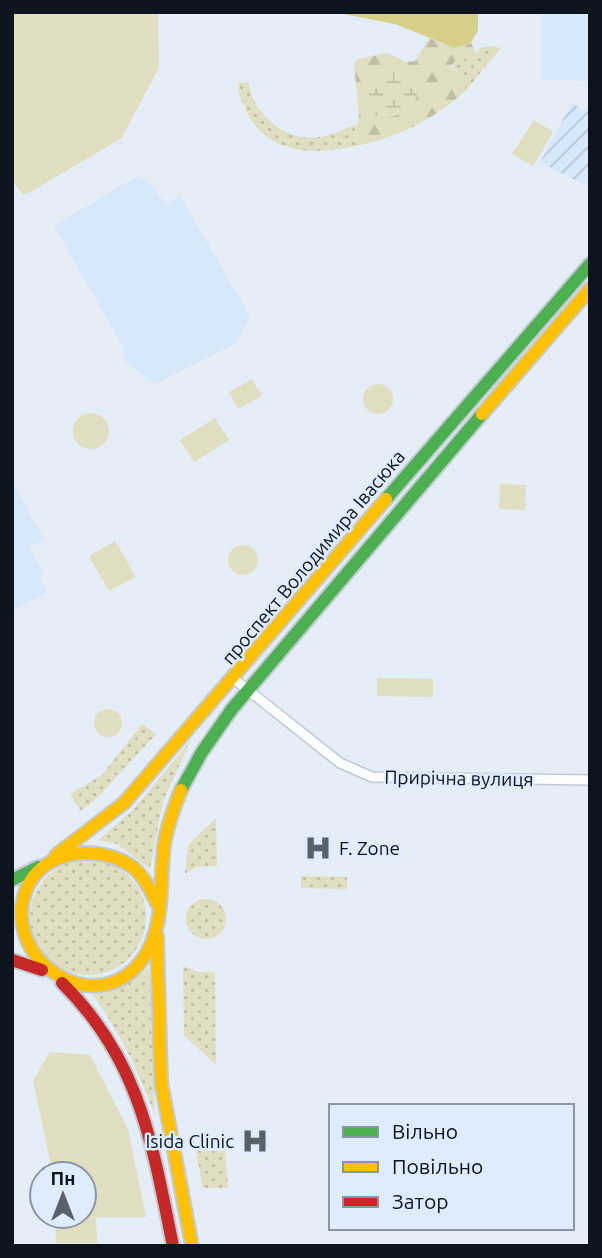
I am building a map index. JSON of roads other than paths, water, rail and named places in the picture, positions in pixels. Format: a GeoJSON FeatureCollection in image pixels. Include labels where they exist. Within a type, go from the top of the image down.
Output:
{"type":"FeatureCollection","features":[{"type":"Feature","properties":{"kind":"main road","name":"проспект Володимира Івасюка"},"geometry":{"type":"LineString","coordinates":[[46,862],[124,803],[234,679],[317,578],[590,264]]}},
{"type":"Feature","properties":{"kind":"main road","name":"проспект Володимира Івасюка"},"geometry":{"type":"LineString","coordinates":[[158,905],[164,844],[180,796],[207,745],[590,289]]}},
{"type":"Feature","properties":{"kind":"main road"},"geometry":{"type":"LineString","coordinates":[[12,880],[46,862],[92,852],[113,856],[131,866],[146,881],[158,905],[161,1082],[192,1246]]}},
{"type":"Feature","properties":{"kind":"main road"},"geometry":{"type":"LineString","coordinates":[[46,862],[29,884],[21,905],[20,924],[32,957],[83,1001],[100,1021],[134,1088],[152,1136],[173,1246]]}},
{"type":"Feature","properties":{"kind":"main road"},"geometry":{"type":"LineString","coordinates":[[12,960],[51,975],[92,986],[109,983],[128,974],[143,960],[157,929]]}},
{"type":"Feature","properties":{"kind":"street","name":"Прирічна вулиця"},"geometry":{"type":"LineString","coordinates":[[234,679],[340,763],[373,777],[590,780]]}},
{"type":"Feature","properties":{"kind":"place","name":"F. Zone"},"geometry":{"type":"Point","coordinates":[318,848]}},
{"type":"Feature","properties":{"kind":"place","name":"Isida Clinic"},"geometry":{"type":"Point","coordinates":[255,1141]}}]}
